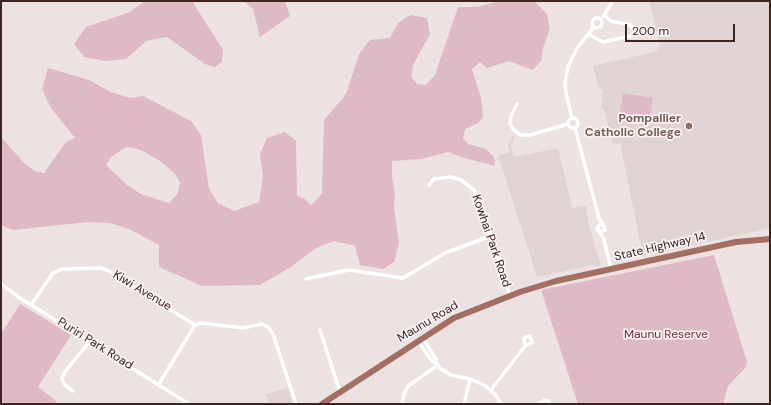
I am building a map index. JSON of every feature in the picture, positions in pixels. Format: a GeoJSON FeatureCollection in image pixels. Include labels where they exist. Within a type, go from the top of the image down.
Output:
{"type":"FeatureCollection","features":[{"type":"Feature","properties":{"kind":"main road","name":"State Highway 14"},"geometry":{"type":"LineString","coordinates":[[556,281],[736,242],[770,239]]}},
{"type":"Feature","properties":{"kind":"main road","name":"Maunu Road"},"geometry":{"type":"LineString","coordinates":[[322,404],[454,318],[510,296],[556,281]]}},
{"type":"Feature","properties":{"kind":"street"},"geometry":{"type":"LineString","coordinates":[[594,27],[601,27],[601,20],[613,1]]}},
{"type":"Feature","properties":{"kind":"street"},"geometry":{"type":"LineString","coordinates":[[588,34],[603,42],[631,36],[634,32],[634,29],[630,25],[611,20],[604,15]]}},
{"type":"Feature","properties":{"kind":"street"},"geometry":{"type":"LineString","coordinates":[[601,20],[596,18],[593,20],[594,27],[572,57],[566,77],[566,93],[572,118],[578,121],[575,128],[599,218],[605,227],[604,239],[611,269]]}},
{"type":"Feature","properties":{"kind":"street"},"geometry":{"type":"LineString","coordinates":[[517,104],[511,116],[510,124],[514,130],[521,135],[530,135],[568,124],[569,120],[572,118]]}},
{"type":"Feature","properties":{"kind":"street"},"geometry":{"type":"LineString","coordinates":[[568,124],[571,128],[575,128]]}},
{"type":"Feature","properties":{"kind":"street","name":"Kowhai Park Road"},"geometry":{"type":"LineString","coordinates":[[429,185],[434,179],[451,177],[462,180],[471,186],[477,195],[510,296]]}},
{"type":"Feature","properties":{"kind":"street"},"geometry":{"type":"LineString","coordinates":[[599,218],[597,229],[604,239]]}},
{"type":"Feature","properties":{"kind":"street"},"geometry":{"type":"LineString","coordinates":[[598,225],[602,224]]}},
{"type":"Feature","properties":{"kind":"street"},"geometry":{"type":"LineString","coordinates":[[599,232],[604,231]]}},
{"type":"Feature","properties":{"kind":"street"},"geometry":{"type":"LineString","coordinates":[[306,279],[344,270],[403,278],[445,253],[491,236]]}},
{"type":"Feature","properties":{"kind":"street","name":"Kiwi Avenue"},"geometry":{"type":"LineString","coordinates":[[31,305],[53,273],[62,270],[101,268],[109,271],[195,325]]}},
{"type":"Feature","properties":{"kind":"street","name":"Puriri Park Road"},"geometry":{"type":"LineString","coordinates":[[1,284],[31,305],[189,404]]}},
{"type":"Feature","properties":{"kind":"street"},"geometry":{"type":"LineString","coordinates":[[159,384],[195,325],[201,323],[244,328],[262,324],[268,326],[273,334],[296,404]]}},
{"type":"Feature","properties":{"kind":"street"},"geometry":{"type":"LineString","coordinates":[[320,330],[340,392]]}},
{"type":"Feature","properties":{"kind":"street"},"geometry":{"type":"LineString","coordinates":[[420,339],[436,359],[437,364],[451,374],[470,379],[491,390],[501,404]]}},
{"type":"Feature","properties":{"kind":"street"},"geometry":{"type":"LineString","coordinates":[[73,391],[65,385],[62,379],[64,374],[90,341]]}},
{"type":"Feature","properties":{"kind":"street"},"geometry":{"type":"LineString","coordinates":[[491,390],[525,346]]}},
{"type":"Feature","properties":{"kind":"street"},"geometry":{"type":"LineString","coordinates":[[403,404],[404,394],[408,386],[437,364]]}},
{"type":"Feature","properties":{"kind":"street"},"geometry":{"type":"LineString","coordinates":[[464,404],[470,379]]}},
{"type":"Feature","properties":{"kind":"street"},"geometry":{"type":"LineString","coordinates":[[538,404],[545,400],[549,401],[549,404]]}},
{"type":"Feature","properties":{"kind":"shaded area","name":"Pompallier Catholic College"},"geometry":{"type":"Polygon","coordinates":[[[649,1],[770,1],[770,228],[643,256],[620,143],[613,145],[604,110],[601,109],[603,89],[599,89],[593,66],[655,52],[660,46],[649,1]]]}},
{"type":"Feature","properties":{"kind":"shaded area"},"geometry":{"type":"Polygon","coordinates":[[[513,135],[515,136],[511,147],[514,157],[558,148],[572,208],[586,206],[589,225],[601,266],[594,265],[537,277],[498,155],[510,152],[508,144],[513,135]]]}},
{"type":"Feature","properties":{"kind":"shaded area"},"geometry":{"type":"Polygon","coordinates":[[[288,388],[293,404],[269,404],[266,394],[288,388]]]}},
{"type":"Feature","properties":{"kind":"green space"},"geometry":{"type":"Polygon","coordinates":[[[145,1],[192,1],[223,50],[222,62],[215,67],[205,64],[167,37],[146,41],[126,59],[105,61],[84,57],[74,44],[86,27],[130,12],[145,1]]]}},
{"type":"Feature","properties":{"kind":"green space"},"geometry":{"type":"Polygon","coordinates":[[[244,1],[285,1],[290,16],[260,37],[253,9],[244,1]]]}},
{"type":"Feature","properties":{"kind":"green space"},"geometry":{"type":"Polygon","coordinates":[[[499,1],[534,1],[547,14],[550,28],[543,48],[541,61],[533,70],[509,61],[487,68],[480,62],[472,69],[481,98],[483,117],[478,123],[465,129],[463,138],[468,144],[486,149],[494,157],[495,166],[448,152],[422,159],[392,161],[392,178],[395,194],[394,209],[399,243],[394,262],[383,269],[360,265],[355,246],[334,241],[316,248],[291,267],[260,285],[202,286],[159,267],[159,245],[129,229],[110,223],[88,222],[13,230],[1,225],[1,137],[25,164],[35,171],[44,173],[66,142],[75,138],[51,108],[42,89],[48,68],[89,80],[111,92],[130,98],[143,96],[191,121],[201,135],[209,189],[218,203],[234,211],[259,202],[263,176],[260,154],[267,138],[285,132],[296,141],[297,196],[305,199],[311,205],[322,194],[324,120],[346,94],[359,54],[370,40],[390,38],[398,23],[410,15],[427,18],[430,34],[413,65],[411,76],[417,84],[426,85],[435,75],[458,7],[477,7],[499,1]],[[129,147],[123,149],[111,157],[106,165],[127,185],[141,194],[169,203],[178,193],[180,182],[175,174],[160,161],[141,150],[129,147]]]}},
{"type":"Feature","properties":{"kind":"green space"},"geometry":{"type":"Polygon","coordinates":[[[623,93],[653,98],[650,117],[620,113],[623,93]]]}},
{"type":"Feature","properties":{"kind":"green space","name":"Maunu Reserve"},"geometry":{"type":"Polygon","coordinates":[[[714,255],[747,362],[746,367],[728,386],[723,404],[578,404],[541,290],[714,255]]]}},
{"type":"Feature","properties":{"kind":"green space"},"geometry":{"type":"Polygon","coordinates":[[[20,304],[71,335],[38,387],[55,400],[57,404],[1,404],[1,334],[20,304]]]}},
{"type":"Feature","properties":{"kind":"place","name":"Pompallier Catholic College"},"geometry":{"type":"Point","coordinates":[689,126]}}]}
